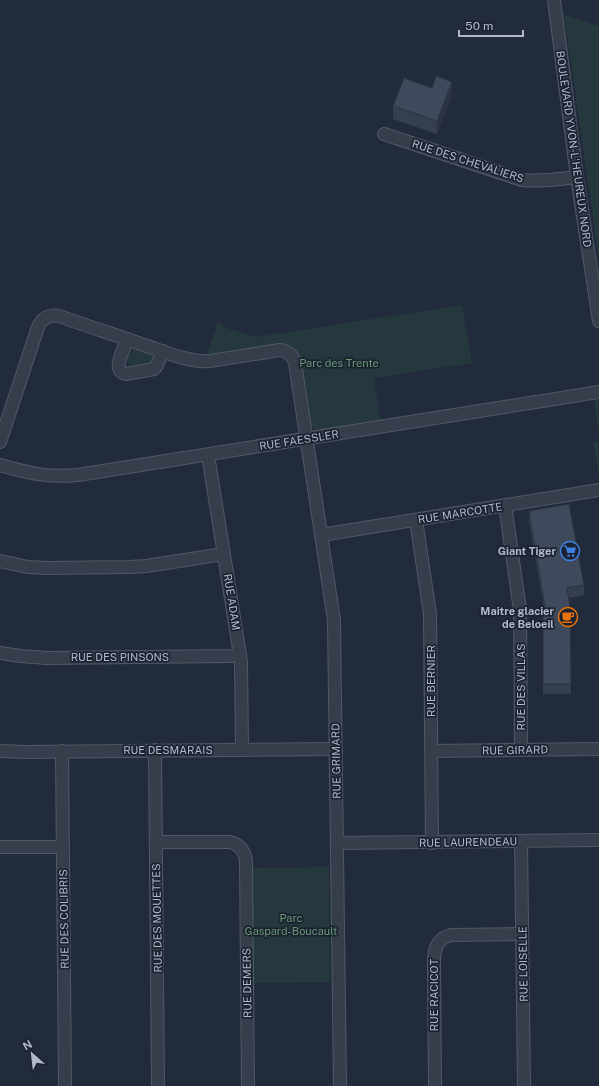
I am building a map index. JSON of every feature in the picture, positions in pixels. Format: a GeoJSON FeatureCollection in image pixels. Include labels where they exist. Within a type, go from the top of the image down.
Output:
{"type":"FeatureCollection","features":[{"type":"Feature","properties":{"kind":"street","name":"BOULEVARD YVON-L'HEUREUX NORD"},"geometry":{"type":"LineString","coordinates":[[554,0],[577,177],[599,321]]}},
{"type":"Feature","properties":{"kind":"street","name":"RUE DES CHEVALIERS"},"geometry":{"type":"LineString","coordinates":[[384,134],[522,180],[538,181],[577,177]]}},
{"type":"Feature","properties":{"kind":"street"},"geometry":{"type":"LineString","coordinates":[[0,442],[38,327],[43,320],[50,316],[56,315],[128,339],[163,351],[154,370],[126,374],[119,370],[118,366],[128,339]]}},
{"type":"Feature","properties":{"kind":"street","name":"RUE GRIMARD"},"geometry":{"type":"LineString","coordinates":[[163,351],[190,360],[202,362],[283,350],[288,352],[293,358],[295,364],[334,620],[340,1086]]}},
{"type":"Feature","properties":{"kind":"street","name":"RUE FAESSLER"},"geometry":{"type":"LineString","coordinates":[[0,465],[22,472],[40,475],[68,476],[89,474],[599,392]]}},
{"type":"Feature","properties":{"kind":"street","name":"RUE ADAM"},"geometry":{"type":"LineString","coordinates":[[208,455],[240,655],[242,673],[242,750]]}},
{"type":"Feature","properties":{"kind":"street","name":"RUE MARCOTTE"},"geometry":{"type":"LineString","coordinates":[[321,535],[599,490]]}},
{"type":"Feature","properties":{"kind":"street","name":"RUE DES VILLAS"},"geometry":{"type":"LineString","coordinates":[[505,505],[520,610],[521,750]]}},
{"type":"Feature","properties":{"kind":"street","name":"RUE BERNIER"},"geometry":{"type":"LineString","coordinates":[[416,520],[430,614],[432,843]]}},
{"type":"Feature","properties":{"kind":"street"},"geometry":{"type":"LineString","coordinates":[[0,561],[42,568],[124,568],[224,554]]}},
{"type":"Feature","properties":{"kind":"street","name":"RUE DES PINSONS"},"geometry":{"type":"LineString","coordinates":[[0,653],[47,658],[240,655]]}},
{"type":"Feature","properties":{"kind":"street","name":"RUE DESMARAIS"},"geometry":{"type":"LineString","coordinates":[[0,751],[336,749]]}},
{"type":"Feature","properties":{"kind":"street","name":"RUE GIRARD"},"geometry":{"type":"LineString","coordinates":[[431,751],[599,749]]}},
{"type":"Feature","properties":{"kind":"street","name":"RUE DES MOUETTES"},"geometry":{"type":"LineString","coordinates":[[155,750],[158,1086]]}},
{"type":"Feature","properties":{"kind":"street","name":"RUE DES COLIBRIS"},"geometry":{"type":"LineString","coordinates":[[62,751],[65,1086]]}},
{"type":"Feature","properties":{"kind":"street","name":"RUE LAURENDEAU"},"geometry":{"type":"LineString","coordinates":[[337,843],[599,840]]}},
{"type":"Feature","properties":{"kind":"street","name":"RUE LOISELLE"},"geometry":{"type":"LineString","coordinates":[[521,841],[524,1086]]}},
{"type":"Feature","properties":{"kind":"street","name":"RUE DEMERS"},"geometry":{"type":"LineString","coordinates":[[156,842],[230,842],[238,845],[244,854],[246,860],[248,1086]]}},
{"type":"Feature","properties":{"kind":"street"},"geometry":{"type":"LineString","coordinates":[[0,847],[63,847]]}},
{"type":"Feature","properties":{"kind":"street","name":"RUE RACICOT"},"geometry":{"type":"LineString","coordinates":[[435,1086],[434,953],[438,944],[445,937],[454,935],[522,934]]}},
{"type":"Feature","properties":{"kind":"green space"},"geometry":{"type":"Polygon","coordinates":[[[564,14],[599,26],[599,258],[598,253],[564,14]]]}},
{"type":"Feature","properties":{"kind":"green space","name":"Parc des Trente"},"geometry":{"type":"Polygon","coordinates":[[[462,305],[472,363],[374,378],[380,420],[319,430],[314,429],[311,425],[301,362],[280,344],[207,355],[218,321],[224,327],[256,337],[462,305]]]}},
{"type":"Feature","properties":{"kind":"green space"},"geometry":{"type":"Polygon","coordinates":[[[136,349],[150,353],[153,358],[146,365],[135,367],[129,365],[129,356],[136,349]]]}},
{"type":"Feature","properties":{"kind":"green space"},"geometry":{"type":"Polygon","coordinates":[[[599,400],[599,437],[594,401],[599,400]]]}},
{"type":"Feature","properties":{"kind":"green space"},"geometry":{"type":"Polygon","coordinates":[[[593,442],[599,442],[599,477],[593,442]]]}},
{"type":"Feature","properties":{"kind":"green space","name":"Parc Gaspard-Boucault"},"geometry":{"type":"Polygon","coordinates":[[[329,867],[330,982],[253,983],[251,868],[329,867]]]}},
{"type":"Feature","properties":{"kind":"building"},"geometry":{"type":"Polygon","coordinates":[[[436,76],[452,82],[437,121],[393,106],[404,78],[432,88],[436,76]]]}},
{"type":"Feature","properties":{"kind":"building"},"geometry":{"type":"Polygon","coordinates":[[[569,504],[584,585],[567,588],[570,607],[571,684],[543,684],[543,608],[545,607],[529,511],[569,504]]]}},
{"type":"Feature","properties":{"kind":"place","name":"Giant Tiger"},"geometry":{"type":"Point","coordinates":[570,551]}},
{"type":"Feature","properties":{"kind":"place","name":"Maitre glacier de Beloeil"},"geometry":{"type":"Point","coordinates":[568,617]}}]}
